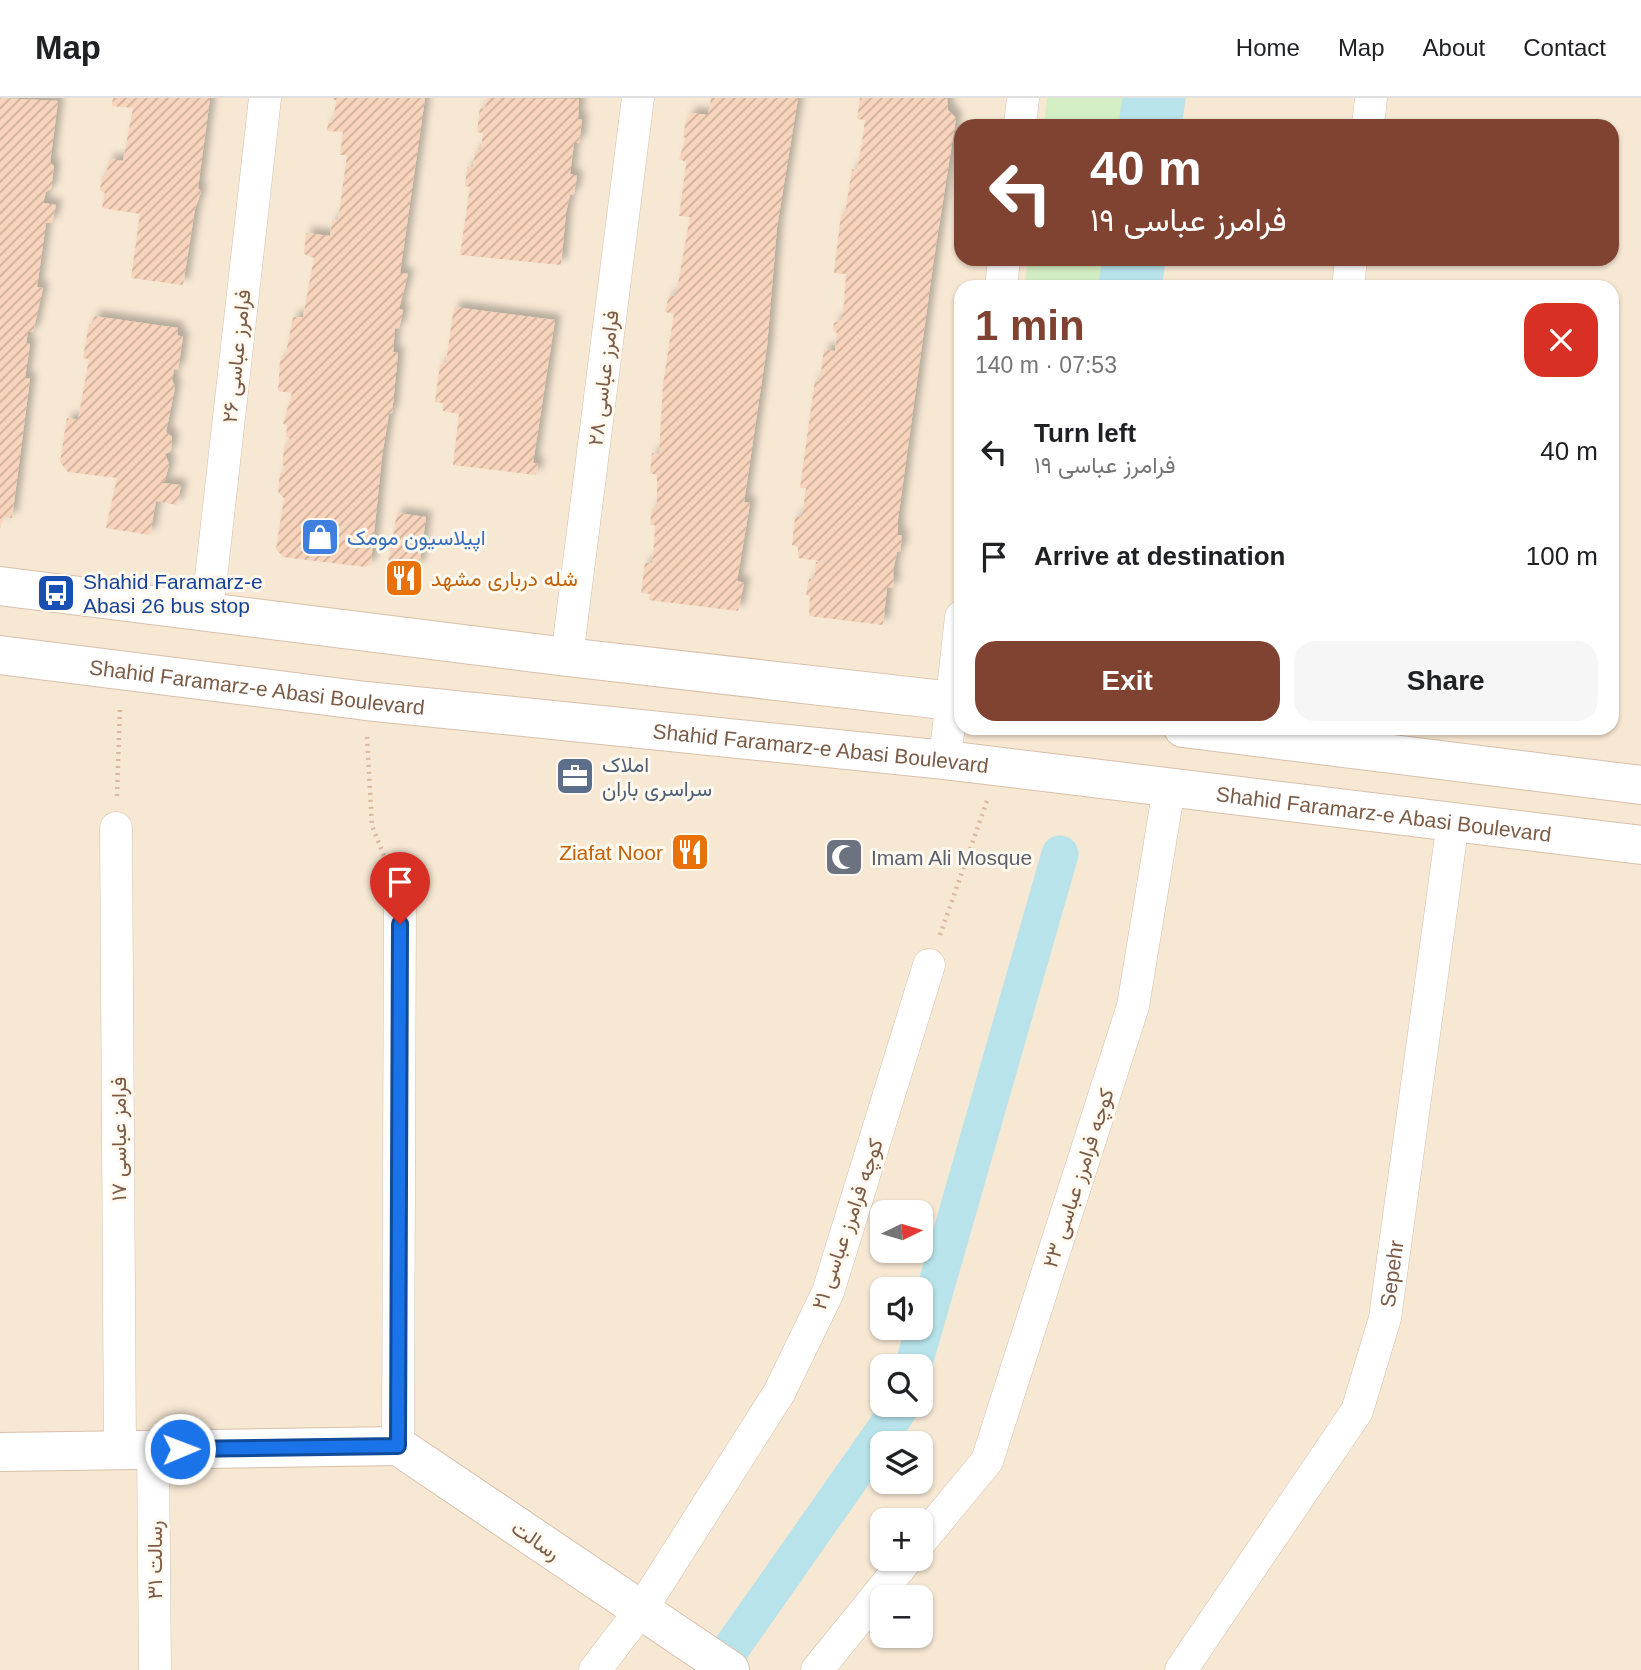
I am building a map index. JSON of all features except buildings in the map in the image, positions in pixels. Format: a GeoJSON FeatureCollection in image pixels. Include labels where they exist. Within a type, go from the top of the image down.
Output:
{"type":"FeatureCollection","features":[{"type":"Feature","properties":{"kind":"main road"},"geometry":{"type":"LineString","coordinates":[[0,586],[567,657],[954,701]]}},
{"type":"Feature","properties":{"kind":"main road","name":"Shahid Faramarz-e Abasi Boulevard"},"geometry":{"type":"LineString","coordinates":[[0,654],[366,701],[945,760],[1641,845]]}},
{"type":"Feature","properties":{"kind":"main road"},"geometry":{"type":"LineString","coordinates":[[1299,735],[1641,785]]}},
{"type":"Feature","properties":{"kind":"main road"},"geometry":{"type":"LineString","coordinates":[[0,1452],[398,1446]]}},
{"type":"Feature","properties":{"kind":"main road","name":"رسالت"},"geometry":{"type":"LineString","coordinates":[[398,1446],[730,1670]]}},
{"type":"Feature","properties":{"kind":"street","name":"فرامرز عباسی ۲۶"},"geometry":{"type":"LineString","coordinates":[[208,613],[265,98]]}},
{"type":"Feature","properties":{"kind":"street","name":"فرامرز عباسی ۲۸"},"geometry":{"type":"LineString","coordinates":[[567,657],[638,98]]}},
{"type":"Feature","properties":{"kind":"street"},"geometry":{"type":"LineString","coordinates":[[1021,119],[1023,98]]}},
{"type":"Feature","properties":{"kind":"street"},"geometry":{"type":"LineString","coordinates":[[1369,119],[1371,98]]}},
{"type":"Feature","properties":{"kind":"street"},"geometry":{"type":"LineString","coordinates":[[945,760],[954,712]]}},
{"type":"Feature","properties":{"kind":"street","name":"کوچه فرامرز عباسی ۲۳"},"geometry":{"type":"LineString","coordinates":[[933,1526],[987,1461],[1133,1006],[1169,788]]}},
{"type":"Feature","properties":{"kind":"street","name":"Sepehr"},"geometry":{"type":"LineString","coordinates":[[1181,1670],[1357,1411],[1385,1318],[1452,822]]}},
{"type":"Feature","properties":{"kind":"street","name":"فرامز عباسی ۱۷"},"geometry":{"type":"LineString","coordinates":[[116,828],[136,1450]]}},
{"type":"Feature","properties":{"kind":"street"},"geometry":{"type":"LineString","coordinates":[[398,1446],[400,897]]}},
{"type":"Feature","properties":{"kind":"street","name":"کوچه فرامرز عباسی ۲۱"},"geometry":{"type":"LineString","coordinates":[[595,1670],[641,1610],[779,1393],[828,1292],[929,965]]}},
{"type":"Feature","properties":{"kind":"street","name":"رسالت ۳۱"},"geometry":{"type":"LineString","coordinates":[[136,1450],[155,1670]]}},
{"type":"Feature","properties":{"kind":"street"},"geometry":{"type":"LineString","coordinates":[[817,1670],[896,1571]]}},
{"type":"Feature","properties":{"kind":"path"},"geometry":{"type":"LineString","coordinates":[[116,828],[122,671]]}},
{"type":"Feature","properties":{"kind":"path"},"geometry":{"type":"LineString","coordinates":[[366,701],[372,825],[400,897]]}},
{"type":"Feature","properties":{"kind":"path"},"geometry":{"type":"LineString","coordinates":[[929,965],[999,767]]}},
{"type":"Feature","properties":{"kind":"shaded area"},"geometry":{"type":"Polygon","coordinates":[[[0,98],[1641,98],[1641,1670],[0,1670],[0,98]]]}},
{"type":"Feature","properties":{"kind":"green space"},"geometry":{"type":"Polygon","coordinates":[[[1047,98],[1122,98],[1120,119],[1045,119],[1047,98]]]}},
{"type":"Feature","properties":{"kind":"green space"},"geometry":{"type":"Polygon","coordinates":[[[1027,266],[1102,266],[1100,280],[1025,280],[1027,266]]]}},
{"type":"Feature","properties":{"kind":"waterway"},"geometry":{"type":"LineString","coordinates":[[1151,119],[1154,98]]}},
{"type":"Feature","properties":{"kind":"waterway"},"geometry":{"type":"LineString","coordinates":[[1131,280],[1133,266]]}},
{"type":"Feature","properties":{"kind":"waterway"},"geometry":{"type":"LineString","coordinates":[[917,1354],[1060,854]]}},
{"type":"Feature","properties":{"kind":"waterway"},"geometry":{"type":"LineString","coordinates":[[716,1670],[894,1417]]}},
{"type":"Feature","properties":{"kind":"place","name":"اپیلاسیون مومک"},"geometry":{"type":"Point","coordinates":[320,537]}},
{"type":"Feature","properties":{"kind":"place","name":"شله درباری مشهد"},"geometry":{"type":"Point","coordinates":[404,578]}},
{"type":"Feature","properties":{"kind":"place","name":"Shahid Faramarz-e Abasi 26 bus stop"},"geometry":{"type":"Point","coordinates":[56,593]}},
{"type":"Feature","properties":{"kind":"place","name":"املاک سراسری باران"},"geometry":{"type":"Point","coordinates":[575,776]}},
{"type":"Feature","properties":{"kind":"place","name":"Ziafat Noor"},"geometry":{"type":"Point","coordinates":[690,852]}},
{"type":"Feature","properties":{"kind":"place","name":"Imam Ali Mosque"},"geometry":{"type":"Point","coordinates":[844,857]}},
{"type":"Feature","properties":{"kind":"route"},"geometry":{"type":"LineString","coordinates":[[180,1449],[398,1446],[400,924]]}}]}
